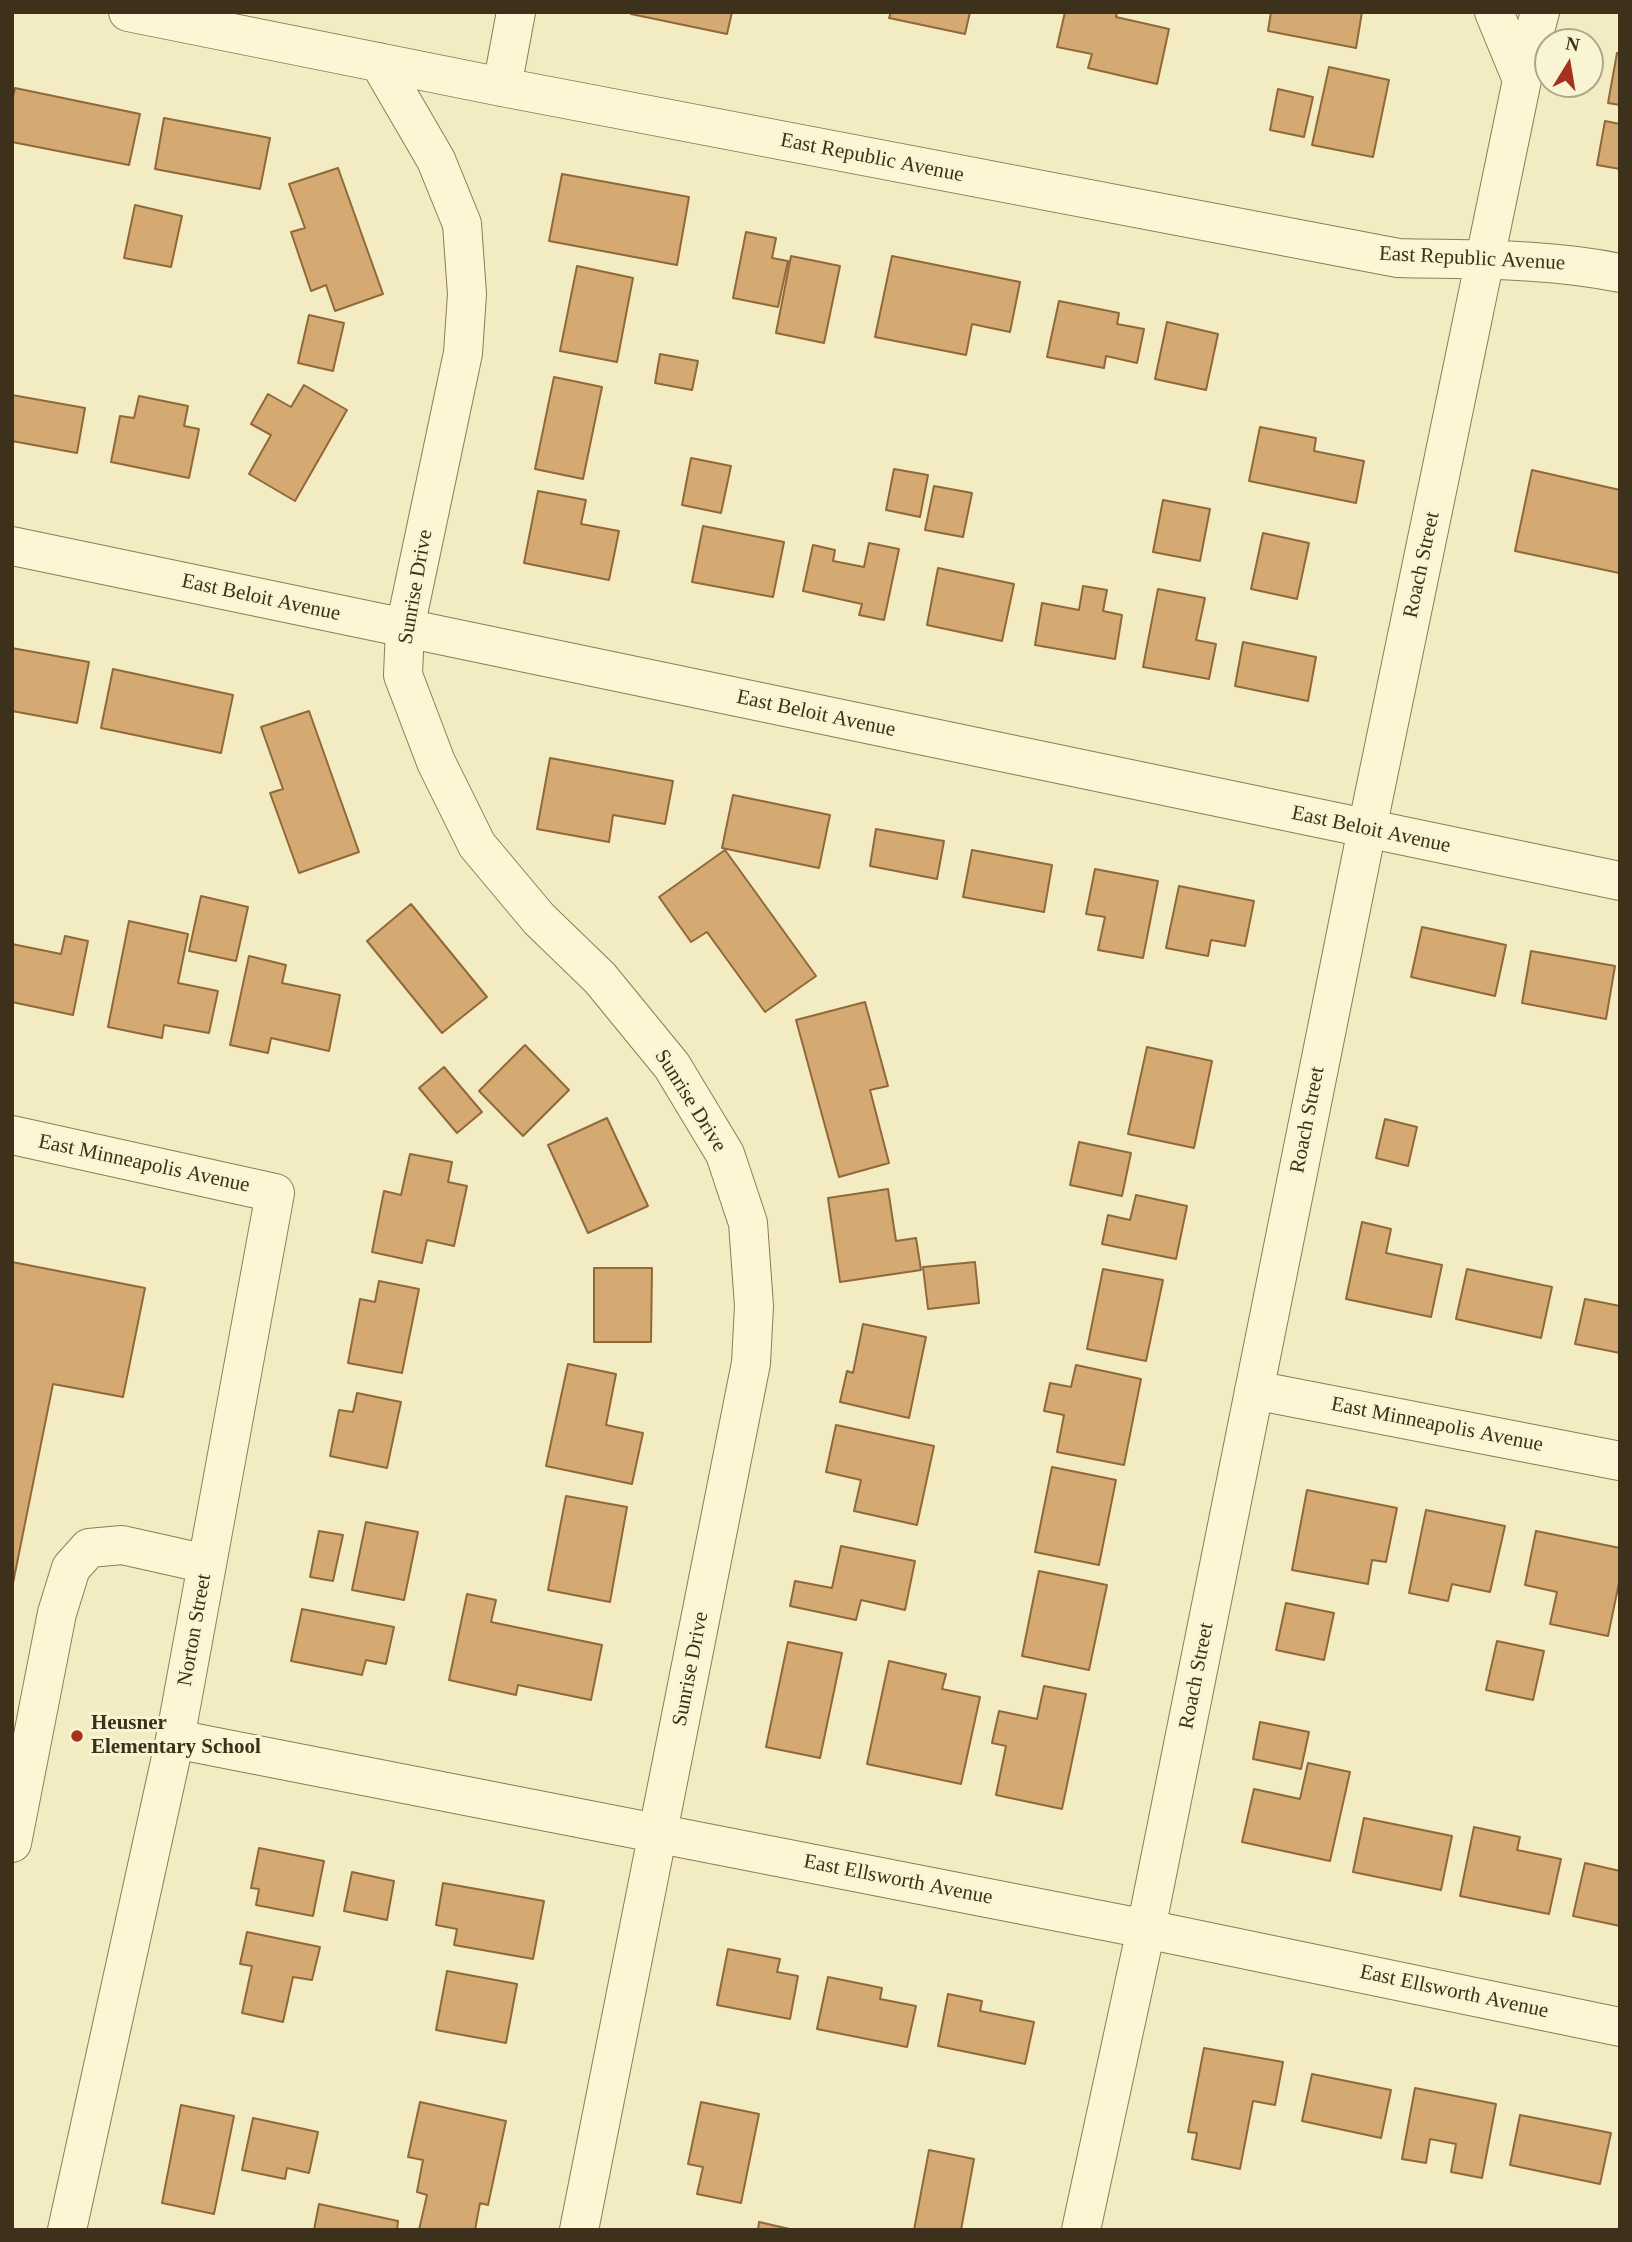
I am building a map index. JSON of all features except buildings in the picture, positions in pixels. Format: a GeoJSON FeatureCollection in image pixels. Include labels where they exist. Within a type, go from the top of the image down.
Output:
{"type":"FeatureCollection","features":[{"type":"Feature","properties":{"kind":"street","name":"East Republic Avenue"},"geometry":{"type":"LineString","coordinates":[[128,12],[502,87],[1398,258],[1583,265],[1620,273]]}},
{"type":"Feature","properties":{"kind":"street"},"geometry":{"type":"LineString","coordinates":[[502,87],[516,12]]}},
{"type":"Feature","properties":{"kind":"street"},"geometry":{"type":"LineString","coordinates":[[1494,12],[1522,80]]}},
{"type":"Feature","properties":{"kind":"street","name":"Roach Street"},"geometry":{"type":"LineString","coordinates":[[1082,2230],[1146,1929],[1367,829],[1522,80],[1540,12]]}},
{"type":"Feature","properties":{"kind":"street","name":"Sunrise Drive"},"geometry":{"type":"LineString","coordinates":[[379,62],[436,160],[462,224],[467,294],[463,352],[405,628],[403,675],[436,762],[477,845],[539,919],[600,978],[672,1066],[725,1154],[748,1223],[754,1306],[751,1363],[579,2230]]}},
{"type":"Feature","properties":{"kind":"street","name":"East Beloit Avenue"},"geometry":{"type":"LineString","coordinates":[[12,546],[1620,881]]}},
{"type":"Feature","properties":{"kind":"street","name":"East Minneapolis Avenue"},"geometry":{"type":"LineString","coordinates":[[12,1135],[275,1193]]}},
{"type":"Feature","properties":{"kind":"street","name":"Norton Street"},"geometry":{"type":"LineString","coordinates":[[67,2230],[175,1739],[275,1193]]}},
{"type":"Feature","properties":{"kind":"street","name":"East Minneapolis Avenue"},"geometry":{"type":"LineString","coordinates":[[1254,1390],[1620,1461]]}},
{"type":"Feature","properties":{"kind":"street"},"geometry":{"type":"LineString","coordinates":[[12,1843],[57,1613],[71,1568],[89,1548],[121,1545],[207,1564]]}},
{"type":"Feature","properties":{"kind":"street","name":"East Ellsworth Avenue"},"geometry":{"type":"LineString","coordinates":[[175,1739],[1146,1929],[1620,2027]]}},
{"type":"Feature","properties":{"kind":"place","name":"Heusner Elementary School"},"geometry":{"type":"Point","coordinates":[77,1736]}}]}
